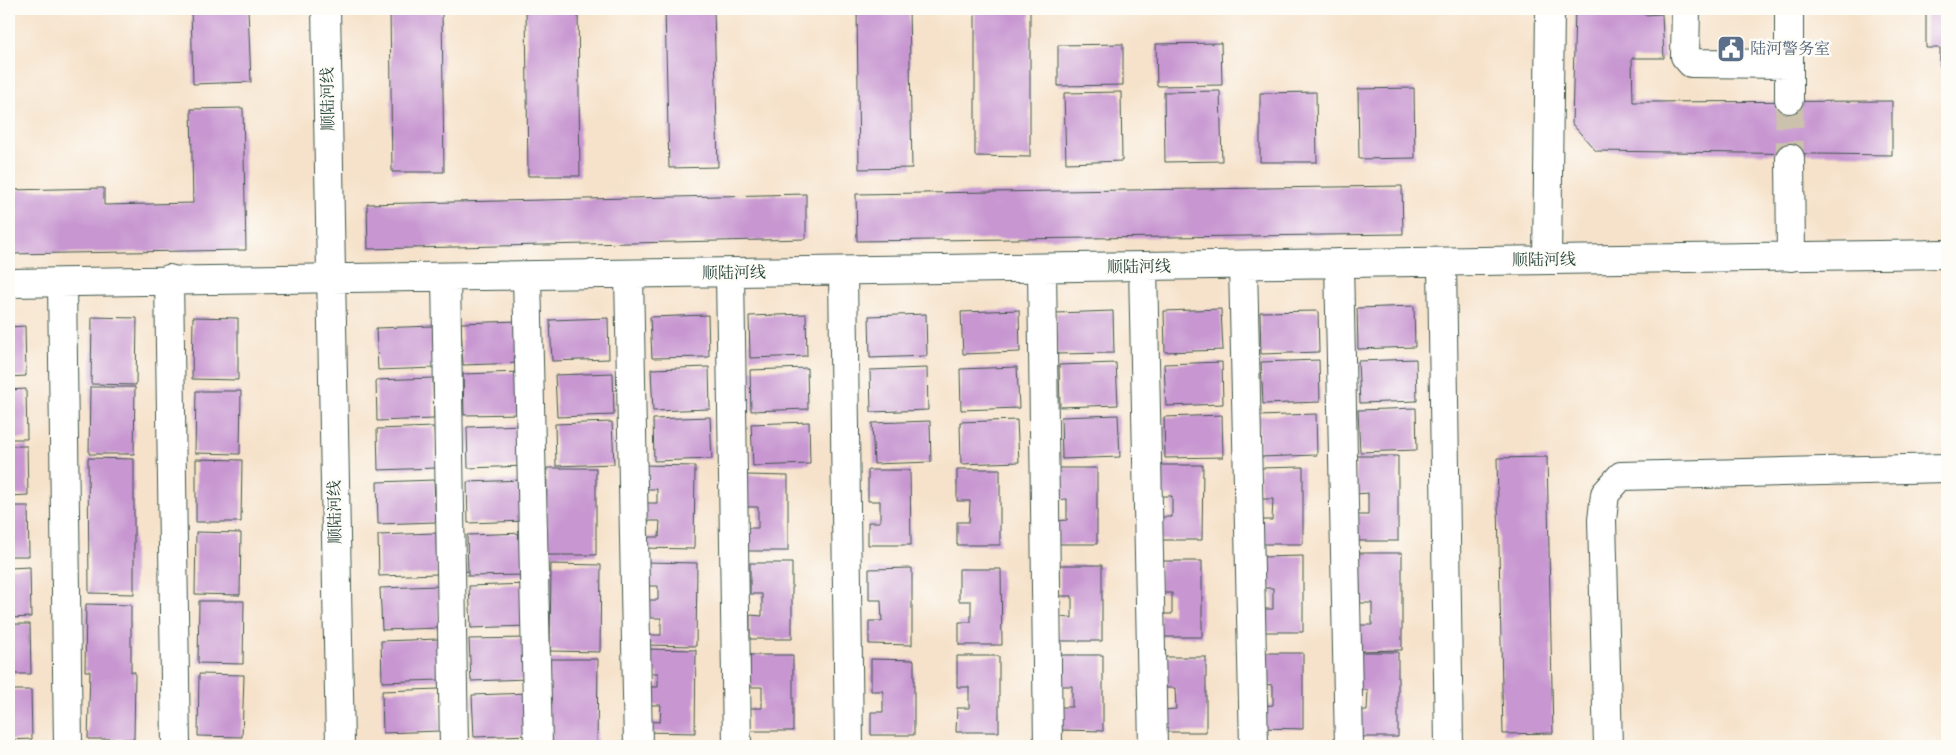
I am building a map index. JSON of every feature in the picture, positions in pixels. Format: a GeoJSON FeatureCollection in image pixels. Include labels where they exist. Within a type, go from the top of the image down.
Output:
{"type":"FeatureCollection","features":[{"type":"Feature","properties":{"kind":"street","name":"顺陆河线"},"geometry":{"type":"LineString","coordinates":[[326,9],[340,746]]}},
{"type":"Feature","properties":{"kind":"street"},"geometry":{"type":"LineString","coordinates":[[1547,260],[1550,9]]}},
{"type":"Feature","properties":{"kind":"street"},"geometry":{"type":"LineString","coordinates":[[1686,9],[1685,56],[1691,63],[1789,64]]}},
{"type":"Feature","properties":{"kind":"street"},"geometry":{"type":"LineString","coordinates":[[1789,9],[1789,99]]}},
{"type":"Feature","properties":{"kind":"street"},"geometry":{"type":"LineString","coordinates":[[1790,158],[1791,257]]}},
{"type":"Feature","properties":{"kind":"street","name":"顺陆河线"},"geometry":{"type":"LineString","coordinates":[[331,278],[446,278],[1947,254]]}},
{"type":"Feature","properties":{"kind":"street"},"geometry":{"type":"LineString","coordinates":[[1442,262],[1449,746]]}},
{"type":"Feature","properties":{"kind":"street"},"geometry":{"type":"LineString","coordinates":[[1339,264],[1349,746]]}},
{"type":"Feature","properties":{"kind":"street"},"geometry":{"type":"LineString","coordinates":[[1243,265],[1254,746]]}},
{"type":"Feature","properties":{"kind":"street"},"geometry":{"type":"LineString","coordinates":[[1143,267],[1153,746]]}},
{"type":"Feature","properties":{"kind":"street"},"geometry":{"type":"LineString","coordinates":[[1042,268],[1048,746]]}},
{"type":"Feature","properties":{"kind":"street"},"geometry":{"type":"LineString","coordinates":[[843,271],[849,746]]}},
{"type":"Feature","properties":{"kind":"street"},"geometry":{"type":"LineString","coordinates":[[730,273],[737,746]]}},
{"type":"Feature","properties":{"kind":"street"},"geometry":{"type":"LineString","coordinates":[[629,274],[638,746]]}},
{"type":"Feature","properties":{"kind":"street"},"geometry":{"type":"LineString","coordinates":[[527,276],[538,746]]}},
{"type":"Feature","properties":{"kind":"street"},"geometry":{"type":"LineString","coordinates":[[9,283],[62,284],[169,280],[331,278]]}},
{"type":"Feature","properties":{"kind":"street"},"geometry":{"type":"LineString","coordinates":[[446,278],[454,746]]}},
{"type":"Feature","properties":{"kind":"street"},"geometry":{"type":"LineString","coordinates":[[169,280],[176,746]]}},
{"type":"Feature","properties":{"kind":"street"},"geometry":{"type":"LineString","coordinates":[[62,284],[68,746]]}},
{"type":"Feature","properties":{"kind":"street"},"geometry":{"type":"LineString","coordinates":[[1608,746],[1602,520],[1605,494],[1620,476],[1947,468]]}},
{"type":"Feature","properties":{"kind":"building"},"geometry":{"type":"Polygon","coordinates":[[[191,9],[248,9],[251,82],[193,84],[191,9]]]}},
{"type":"Feature","properties":{"kind":"building"},"geometry":{"type":"Polygon","coordinates":[[[390,9],[442,9],[444,172],[392,172],[390,9]]]}},
{"type":"Feature","properties":{"kind":"building"},"geometry":{"type":"Polygon","coordinates":[[[526,9],[578,9],[580,176],[528,176],[526,9]]]}},
{"type":"Feature","properties":{"kind":"building"},"geometry":{"type":"Polygon","coordinates":[[[665,9],[714,9],[718,167],[669,168],[665,9]]]}},
{"type":"Feature","properties":{"kind":"building"},"geometry":{"type":"Polygon","coordinates":[[[857,9],[909,9],[912,168],[859,169],[857,9]]]}},
{"type":"Feature","properties":{"kind":"building"},"geometry":{"type":"Polygon","coordinates":[[[975,9],[1030,9],[1030,157],[975,156],[975,9]]]}},
{"type":"Feature","properties":{"kind":"building"},"geometry":{"type":"Polygon","coordinates":[[[1575,9],[1644,9],[1644,15],[1662,14],[1664,58],[1632,58],[1633,102],[1892,101],[1892,155],[1596,151],[1572,124],[1575,9]]]}},
{"type":"Feature","properties":{"kind":"building"},"geometry":{"type":"Polygon","coordinates":[[[1912,9],[1947,9],[1947,67],[1940,67],[1940,48],[1926,48],[1926,11],[1913,12],[1912,9]]]}},
{"type":"Feature","properties":{"kind":"building"},"geometry":{"type":"Polygon","coordinates":[[[1221,43],[1222,85],[1157,86],[1156,44],[1221,43]]]}},
{"type":"Feature","properties":{"kind":"building"},"geometry":{"type":"Polygon","coordinates":[[[1123,44],[1123,85],[1058,86],[1058,45],[1123,44]]]}},
{"type":"Feature","properties":{"kind":"building"},"geometry":{"type":"Polygon","coordinates":[[[1414,88],[1415,158],[1359,159],[1358,89],[1414,88]]]}},
{"type":"Feature","properties":{"kind":"building"},"geometry":{"type":"Polygon","coordinates":[[[1220,91],[1222,161],[1165,162],[1164,92],[1220,91]]]}},
{"type":"Feature","properties":{"kind":"building"},"geometry":{"type":"Polygon","coordinates":[[[1121,92],[1122,161],[1066,163],[1064,93],[1121,92]]]}},
{"type":"Feature","properties":{"kind":"building"},"geometry":{"type":"Polygon","coordinates":[[[1316,92],[1317,162],[1260,162],[1260,93],[1316,92]]]}},
{"type":"Feature","properties":{"kind":"building"},"geometry":{"type":"Polygon","coordinates":[[[243,108],[246,250],[9,254],[9,190],[104,188],[104,205],[193,203],[191,109],[243,108]]]}},
{"type":"Feature","properties":{"kind":"building"},"geometry":{"type":"Polygon","coordinates":[[[1402,186],[1403,234],[857,241],[856,194],[1402,186]]]}},
{"type":"Feature","properties":{"kind":"building"},"geometry":{"type":"Polygon","coordinates":[[[806,194],[806,239],[368,249],[367,204],[806,194]]]}},
{"type":"Feature","properties":{"kind":"building"},"geometry":{"type":"Polygon","coordinates":[[[1414,306],[1415,347],[1358,349],[1357,308],[1414,306]]]}},
{"type":"Feature","properties":{"kind":"building"},"geometry":{"type":"Polygon","coordinates":[[[1221,309],[1223,350],[1165,352],[1164,311],[1221,309]]]}},
{"type":"Feature","properties":{"kind":"building"},"geometry":{"type":"Polygon","coordinates":[[[1019,310],[1020,352],[963,354],[961,312],[1019,310]]]}},
{"type":"Feature","properties":{"kind":"building"},"geometry":{"type":"Polygon","coordinates":[[[1113,311],[1114,353],[1057,354],[1056,313],[1113,311]]]}},
{"type":"Feature","properties":{"kind":"building"},"geometry":{"type":"Polygon","coordinates":[[[1318,311],[1319,352],[1261,354],[1260,312],[1318,311]]]}},
{"type":"Feature","properties":{"kind":"building"},"geometry":{"type":"Polygon","coordinates":[[[806,314],[807,356],[750,358],[749,316],[806,314]]]}},
{"type":"Feature","properties":{"kind":"building"},"geometry":{"type":"Polygon","coordinates":[[[926,314],[927,356],[870,358],[869,316],[926,314]]]}},
{"type":"Feature","properties":{"kind":"building"},"geometry":{"type":"Polygon","coordinates":[[[708,315],[709,357],[652,358],[650,317],[708,315]]]}},
{"type":"Feature","properties":{"kind":"building"},"geometry":{"type":"Polygon","coordinates":[[[92,317],[137,318],[136,385],[91,384],[92,317]]]}},
{"type":"Feature","properties":{"kind":"building"},"geometry":{"type":"Polygon","coordinates":[[[193,317],[238,318],[238,380],[192,379],[193,317]]]}},
{"type":"Feature","properties":{"kind":"building"},"geometry":{"type":"Polygon","coordinates":[[[608,318],[609,359],[552,361],[550,320],[608,318]]]}},
{"type":"Feature","properties":{"kind":"building"},"geometry":{"type":"Polygon","coordinates":[[[519,321],[520,363],[463,365],[461,323],[519,321]]]}},
{"type":"Feature","properties":{"kind":"building"},"geometry":{"type":"Polygon","coordinates":[[[25,326],[26,376],[9,377],[9,327],[25,326]]]}},
{"type":"Feature","properties":{"kind":"building"},"geometry":{"type":"Polygon","coordinates":[[[434,326],[435,368],[378,370],[376,328],[434,326]]]}},
{"type":"Feature","properties":{"kind":"building"},"geometry":{"type":"Polygon","coordinates":[[[1416,359],[1417,401],[1360,403],[1358,361],[1416,359]]]}},
{"type":"Feature","properties":{"kind":"building"},"geometry":{"type":"Polygon","coordinates":[[[1319,360],[1320,402],[1263,404],[1261,362],[1319,360]]]}},
{"type":"Feature","properties":{"kind":"building"},"geometry":{"type":"Polygon","coordinates":[[[1222,362],[1223,404],[1166,406],[1164,364],[1222,362]]]}},
{"type":"Feature","properties":{"kind":"building"},"geometry":{"type":"Polygon","coordinates":[[[1116,363],[1118,405],[1060,407],[1059,365],[1116,363]]]}},
{"type":"Feature","properties":{"kind":"building"},"geometry":{"type":"Polygon","coordinates":[[[709,367],[710,409],[653,411],[651,369],[709,367]]]}},
{"type":"Feature","properties":{"kind":"building"},"geometry":{"type":"Polygon","coordinates":[[[1017,367],[1019,408],[961,410],[960,369],[1017,367]]]}},
{"type":"Feature","properties":{"kind":"building"},"geometry":{"type":"Polygon","coordinates":[[[807,368],[808,409],[751,411],[750,370],[807,368]]]}},
{"type":"Feature","properties":{"kind":"building"},"geometry":{"type":"Polygon","coordinates":[[[927,368],[928,410],[871,412],[870,370],[927,368]]]}},
{"type":"Feature","properties":{"kind":"building"},"geometry":{"type":"Polygon","coordinates":[[[520,372],[522,414],[464,415],[463,374],[520,372]]]}},
{"type":"Feature","properties":{"kind":"building"},"geometry":{"type":"Polygon","coordinates":[[[613,373],[614,415],[557,417],[555,375],[613,373]]]}},
{"type":"Feature","properties":{"kind":"building"},"geometry":{"type":"Polygon","coordinates":[[[433,378],[434,419],[377,421],[376,380],[433,378]]]}},
{"type":"Feature","properties":{"kind":"building"},"geometry":{"type":"Polygon","coordinates":[[[90,387],[135,387],[134,454],[89,454],[90,387]]]}},
{"type":"Feature","properties":{"kind":"building"},"geometry":{"type":"Polygon","coordinates":[[[26,389],[27,439],[9,439],[9,390],[26,389]]]}},
{"type":"Feature","properties":{"kind":"building"},"geometry":{"type":"Polygon","coordinates":[[[196,391],[241,391],[240,454],[195,453],[196,391]]]}},
{"type":"Feature","properties":{"kind":"building"},"geometry":{"type":"Polygon","coordinates":[[[1416,408],[1417,450],[1360,452],[1358,410],[1416,408]]]}},
{"type":"Feature","properties":{"kind":"building"},"geometry":{"type":"Polygon","coordinates":[[[1316,414],[1317,455],[1260,457],[1258,416],[1316,414]]]}},
{"type":"Feature","properties":{"kind":"building"},"geometry":{"type":"Polygon","coordinates":[[[1118,415],[1120,457],[1062,459],[1061,417],[1118,415]]]}},
{"type":"Feature","properties":{"kind":"building"},"geometry":{"type":"Polygon","coordinates":[[[1222,415],[1223,457],[1165,458],[1164,417],[1222,415]]]}},
{"type":"Feature","properties":{"kind":"building"},"geometry":{"type":"Polygon","coordinates":[[[710,417],[712,459],[654,461],[653,419],[710,417]]]}},
{"type":"Feature","properties":{"kind":"building"},"geometry":{"type":"Polygon","coordinates":[[[1017,420],[1019,462],[961,464],[960,422],[1017,420]]]}},
{"type":"Feature","properties":{"kind":"building"},"geometry":{"type":"Polygon","coordinates":[[[930,421],[931,462],[874,464],[872,423],[930,421]]]}},
{"type":"Feature","properties":{"kind":"building"},"geometry":{"type":"Polygon","coordinates":[[[612,422],[614,464],[556,466],[555,424],[612,422]]]}},
{"type":"Feature","properties":{"kind":"building"},"geometry":{"type":"Polygon","coordinates":[[[809,422],[810,464],[753,466],[751,424],[809,422]]]}},
{"type":"Feature","properties":{"kind":"building"},"geometry":{"type":"Polygon","coordinates":[[[524,425],[526,466],[468,468],[467,427],[524,425]]]}},
{"type":"Feature","properties":{"kind":"building"},"geometry":{"type":"Polygon","coordinates":[[[434,427],[436,468],[378,470],[377,429],[434,427]]]}},
{"type":"Feature","properties":{"kind":"building"},"geometry":{"type":"Polygon","coordinates":[[[9,446],[27,446],[28,495],[9,496],[9,446]]]}},
{"type":"Feature","properties":{"kind":"building"},"geometry":{"type":"Polygon","coordinates":[[[1356,456],[1398,456],[1398,541],[1356,541],[1356,515],[1368,515],[1368,493],[1356,494],[1356,456]]]}},
{"type":"Feature","properties":{"kind":"building"},"geometry":{"type":"Polygon","coordinates":[[[1547,457],[1553,733],[1503,734],[1497,458],[1547,457]]]}},
{"type":"Feature","properties":{"kind":"building"},"geometry":{"type":"Polygon","coordinates":[[[88,458],[134,459],[134,594],[89,593],[88,458]]]}},
{"type":"Feature","properties":{"kind":"building"},"geometry":{"type":"Polygon","coordinates":[[[196,459],[242,460],[241,522],[196,522],[196,459]]]}},
{"type":"Feature","properties":{"kind":"building"},"geometry":{"type":"Polygon","coordinates":[[[643,465],[695,466],[694,549],[641,548],[641,537],[659,537],[660,521],[642,521],[642,503],[657,503],[657,489],[642,489],[643,465]]]}},
{"type":"Feature","properties":{"kind":"building"},"geometry":{"type":"Polygon","coordinates":[[[1160,465],[1203,465],[1202,540],[1160,540],[1160,517],[1172,517],[1172,496],[1160,496],[1160,465]]]}},
{"type":"Feature","properties":{"kind":"building"},"geometry":{"type":"Polygon","coordinates":[[[1303,467],[1303,544],[1260,544],[1260,520],[1272,520],[1273,499],[1260,499],[1260,468],[1303,467]]]}},
{"type":"Feature","properties":{"kind":"building"},"geometry":{"type":"Polygon","coordinates":[[[547,468],[596,468],[596,555],[546,555],[547,468]]]}},
{"type":"Feature","properties":{"kind":"building"},"geometry":{"type":"Polygon","coordinates":[[[1055,468],[1097,468],[1097,544],[1054,544],[1055,521],[1067,520],[1067,499],[1054,500],[1055,468]]]}},
{"type":"Feature","properties":{"kind":"building"},"geometry":{"type":"Polygon","coordinates":[[[957,469],[1000,469],[1000,545],[957,545],[957,522],[969,522],[970,501],[957,501],[957,469]]]}},
{"type":"Feature","properties":{"kind":"building"},"geometry":{"type":"Polygon","coordinates":[[[868,470],[910,470],[911,545],[868,545],[868,522],[880,522],[880,501],[868,501],[868,470]]]}},
{"type":"Feature","properties":{"kind":"building"},"geometry":{"type":"Polygon","coordinates":[[[746,475],[788,476],[788,551],[746,551],[745,528],[758,528],[758,507],[746,507],[746,475]]]}},
{"type":"Feature","properties":{"kind":"building"},"geometry":{"type":"Polygon","coordinates":[[[434,480],[436,522],[378,524],[377,482],[434,480]]]}},
{"type":"Feature","properties":{"kind":"building"},"geometry":{"type":"Polygon","coordinates":[[[524,480],[526,521],[468,523],[467,482],[524,480]]]}},
{"type":"Feature","properties":{"kind":"building"},"geometry":{"type":"Polygon","coordinates":[[[9,506],[28,506],[29,556],[9,556],[9,506]]]}},
{"type":"Feature","properties":{"kind":"building"},"geometry":{"type":"Polygon","coordinates":[[[196,532],[241,533],[240,595],[195,594],[196,532]]]}},
{"type":"Feature","properties":{"kind":"building"},"geometry":{"type":"Polygon","coordinates":[[[436,533],[437,574],[379,576],[378,535],[436,533]]]}},
{"type":"Feature","properties":{"kind":"building"},"geometry":{"type":"Polygon","coordinates":[[[525,533],[526,575],[468,576],[467,535],[525,533]]]}},
{"type":"Feature","properties":{"kind":"building"},"geometry":{"type":"Polygon","coordinates":[[[1359,553],[1402,553],[1402,650],[1360,651],[1359,625],[1372,625],[1372,603],[1360,603],[1359,553]]]}},
{"type":"Feature","properties":{"kind":"building"},"geometry":{"type":"Polygon","coordinates":[[[1303,556],[1303,632],[1261,632],[1261,609],[1273,609],[1273,588],[1261,588],[1261,557],[1303,556]]]}},
{"type":"Feature","properties":{"kind":"building"},"geometry":{"type":"Polygon","coordinates":[[[1160,561],[1202,561],[1202,637],[1160,637],[1160,614],[1172,614],[1172,593],[1160,593],[1160,561]]]}},
{"type":"Feature","properties":{"kind":"building"},"geometry":{"type":"Polygon","coordinates":[[[644,562],[697,563],[696,646],[643,645],[643,635],[661,635],[661,618],[643,618],[643,600],[658,600],[658,586],[644,586],[644,562]]]}},
{"type":"Feature","properties":{"kind":"building"},"geometry":{"type":"Polygon","coordinates":[[[750,563],[792,563],[792,639],[750,639],[750,615],[762,616],[762,594],[750,594],[750,563]]]}},
{"type":"Feature","properties":{"kind":"building"},"geometry":{"type":"Polygon","coordinates":[[[551,564],[601,565],[600,652],[550,651],[551,564]]]}},
{"type":"Feature","properties":{"kind":"building"},"geometry":{"type":"Polygon","coordinates":[[[1060,565],[1102,565],[1102,641],[1060,641],[1059,617],[1072,618],[1072,596],[1060,596],[1060,565]]]}},
{"type":"Feature","properties":{"kind":"building"},"geometry":{"type":"Polygon","coordinates":[[[30,567],[31,617],[9,618],[9,568],[30,567]]]}},
{"type":"Feature","properties":{"kind":"building"},"geometry":{"type":"Polygon","coordinates":[[[912,568],[912,645],[869,644],[869,621],[882,621],[881,600],[869,600],[869,569],[912,568]]]}},
{"type":"Feature","properties":{"kind":"building"},"geometry":{"type":"Polygon","coordinates":[[[959,569],[1001,569],[1002,645],[959,645],[959,622],[971,622],[971,601],[959,601],[959,569]]]}},
{"type":"Feature","properties":{"kind":"building"},"geometry":{"type":"Polygon","coordinates":[[[527,584],[528,626],[471,628],[469,586],[527,584]]]}},
{"type":"Feature","properties":{"kind":"building"},"geometry":{"type":"Polygon","coordinates":[[[438,586],[439,628],[382,630],[380,588],[438,586]]]}},
{"type":"Feature","properties":{"kind":"building"},"geometry":{"type":"Polygon","coordinates":[[[199,601],[244,601],[243,664],[198,663],[199,601]]]}},
{"type":"Feature","properties":{"kind":"building"},"geometry":{"type":"Polygon","coordinates":[[[86,604],[131,605],[131,672],[135,672],[134,739],[88,739],[90,671],[85,671],[86,604]]]}},
{"type":"Feature","properties":{"kind":"building"},"geometry":{"type":"Polygon","coordinates":[[[9,624],[30,624],[31,674],[9,674],[9,624]]]}},
{"type":"Feature","properties":{"kind":"building"},"geometry":{"type":"Polygon","coordinates":[[[527,638],[528,679],[471,681],[469,639],[527,638]]]}},
{"type":"Feature","properties":{"kind":"building"},"geometry":{"type":"Polygon","coordinates":[[[438,639],[440,680],[382,682],[381,641],[438,639]]]}},
{"type":"Feature","properties":{"kind":"building"},"geometry":{"type":"Polygon","coordinates":[[[644,649],[696,650],[695,733],[642,732],[642,721],[660,722],[661,705],[643,705],[643,687],[658,687],[658,673],[643,673],[644,649]]]}},
{"type":"Feature","properties":{"kind":"building"},"geometry":{"type":"Polygon","coordinates":[[[1356,652],[1398,652],[1398,737],[1355,737],[1355,711],[1367,711],[1368,690],[1355,690],[1356,652]]]}},
{"type":"Feature","properties":{"kind":"building"},"geometry":{"type":"Polygon","coordinates":[[[1261,653],[1303,653],[1303,729],[1261,728],[1261,706],[1273,705],[1273,685],[1261,684],[1261,653]]]}},
{"type":"Feature","properties":{"kind":"building"},"geometry":{"type":"Polygon","coordinates":[[[750,655],[793,655],[793,731],[750,731],[750,708],[762,708],[762,687],[750,687],[750,655]]]}},
{"type":"Feature","properties":{"kind":"building"},"geometry":{"type":"Polygon","coordinates":[[[1060,655],[1103,655],[1103,731],[1060,730],[1060,707],[1072,707],[1072,686],[1060,686],[1060,655]]]}},
{"type":"Feature","properties":{"kind":"building"},"geometry":{"type":"Polygon","coordinates":[[[957,656],[999,656],[999,732],[956,732],[957,708],[969,708],[969,687],[957,687],[957,656]]]}},
{"type":"Feature","properties":{"kind":"building"},"geometry":{"type":"Polygon","coordinates":[[[1163,657],[1206,657],[1206,732],[1163,732],[1163,710],[1176,709],[1175,688],[1163,688],[1163,657]]]}},
{"type":"Feature","properties":{"kind":"building"},"geometry":{"type":"Polygon","coordinates":[[[548,659],[598,659],[597,746],[547,746],[548,659]]]}},
{"type":"Feature","properties":{"kind":"building"},"geometry":{"type":"Polygon","coordinates":[[[871,659],[914,660],[914,735],[871,735],[871,712],[883,712],[883,691],[871,691],[871,659]]]}},
{"type":"Feature","properties":{"kind":"building"},"geometry":{"type":"Polygon","coordinates":[[[199,674],[244,675],[242,737],[198,736],[199,674]]]}},
{"type":"Feature","properties":{"kind":"building"},"geometry":{"type":"Polygon","coordinates":[[[439,689],[440,731],[383,733],[382,691],[439,689]]]}},
{"type":"Feature","properties":{"kind":"building"},"geometry":{"type":"Polygon","coordinates":[[[9,690],[31,690],[32,739],[9,740],[9,690]]]}},
{"type":"Feature","properties":{"kind":"building"},"geometry":{"type":"Polygon","coordinates":[[[530,693],[531,735],[474,737],[472,695],[530,693]]]}},
{"type":"Feature","properties":{"kind":"tunnel"},"geometry":{"type":"LineString","coordinates":[[1789,99],[1790,158]]}},
{"type":"Feature","properties":{"kind":"place","name":"陆河警务室"},"geometry":{"type":"Point","coordinates":[1731,49]}}]}
